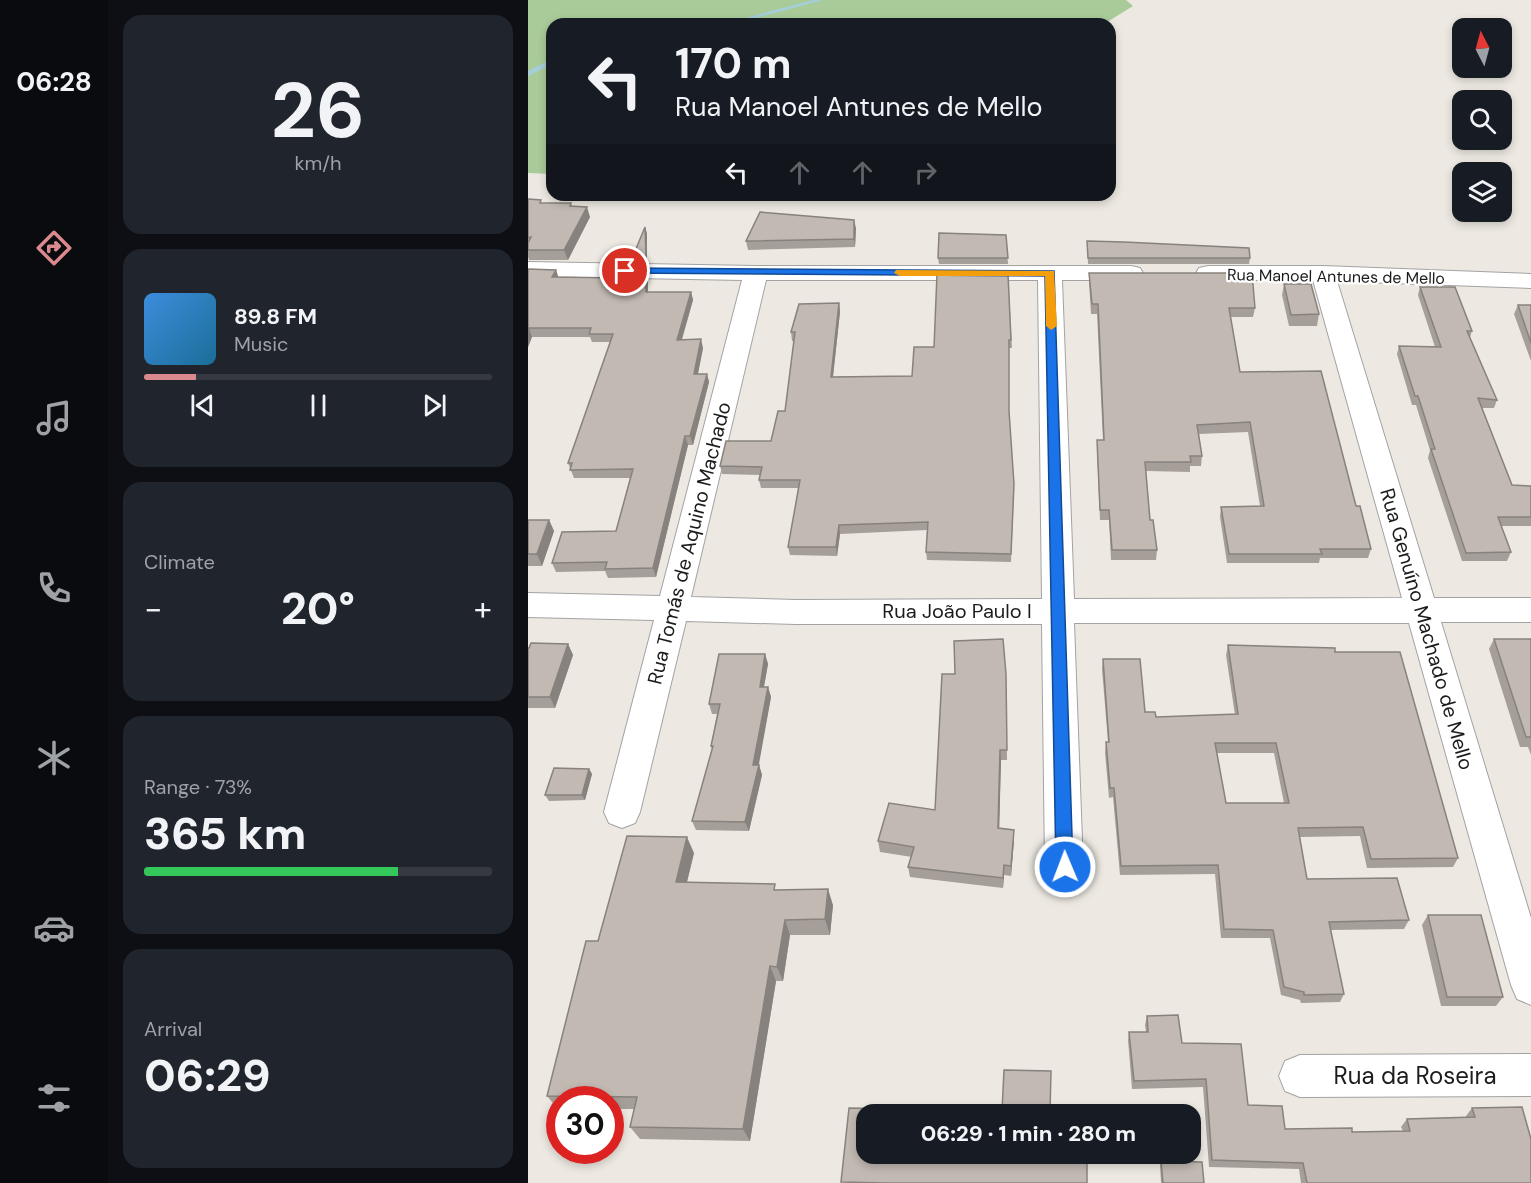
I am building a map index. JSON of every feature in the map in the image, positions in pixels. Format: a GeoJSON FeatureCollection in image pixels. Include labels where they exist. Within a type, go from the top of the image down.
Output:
{"type":"FeatureCollection","features":[{"type":"Feature","properties":{"kind":"street","name":"Rua Manoel Antunes de Mello"},"geometry":{"type":"LineString","coordinates":[[528,269],[756,273],[1323,273],[1531,281]]}},
{"type":"Feature","properties":{"kind":"street","name":"Rua Tomás de Aquino Machado"},"geometry":{"type":"LineString","coordinates":[[622,812],[756,273]]}},
{"type":"Feature","properties":{"kind":"street"},"geometry":{"type":"LineString","coordinates":[[1050,273],[1065,867]]}},
{"type":"Feature","properties":{"kind":"street","name":"Rua Genuíno Machado de Mello"},"geometry":{"type":"LineString","coordinates":[[1323,273],[1531,985]]}},
{"type":"Feature","properties":{"kind":"street","name":"Rua João Paulo I"},"geometry":{"type":"LineString","coordinates":[[528,604],[672,610],[1531,610]]}},
{"type":"Feature","properties":{"kind":"street","name":"Rua da Roseira"},"geometry":{"type":"LineString","coordinates":[[1300,1076],[1531,1075]]}},
{"type":"Feature","properties":{"kind":"green space"},"geometry":{"type":"Polygon","coordinates":[[[528,0],[1126,0],[1133,6],[1114,18],[546,18],[546,174],[528,173],[528,0]]]}},
{"type":"Feature","properties":{"kind":"building"},"geometry":{"type":"Polygon","coordinates":[[[528,199],[541,200],[540,203],[571,203],[570,206],[587,207],[564,250],[528,250],[531,237],[528,238],[528,199]]]}},
{"type":"Feature","properties":{"kind":"building"},"geometry":{"type":"Polygon","coordinates":[[[760,212],[854,220],[854,239],[746,241],[760,212]]]}},
{"type":"Feature","properties":{"kind":"building"},"geometry":{"type":"Polygon","coordinates":[[[645,227],[646,256],[633,256],[645,227]]]}},
{"type":"Feature","properties":{"kind":"building"},"geometry":{"type":"Polygon","coordinates":[[[939,233],[1006,235],[1008,258],[938,258],[939,233]]]}},
{"type":"Feature","properties":{"kind":"building"},"geometry":{"type":"Polygon","coordinates":[[[1087,241],[1249,248],[1250,258],[1088,258],[1087,241]]]}},
{"type":"Feature","properties":{"kind":"building"},"geometry":{"type":"Polygon","coordinates":[[[528,269],[556,270],[552,277],[622,278],[624,272],[645,272],[646,292],[691,292],[677,340],[701,339],[694,374],[707,374],[690,436],[685,436],[653,568],[605,569],[607,562],[552,563],[562,532],[616,531],[633,469],[570,470],[572,463],[568,463],[613,334],[589,334],[591,328],[529,328],[528,331],[528,269]]]}},
{"type":"Feature","properties":{"kind":"building"},"geometry":{"type":"Polygon","coordinates":[[[1089,273],[1252,273],[1255,308],[1229,308],[1240,372],[1321,371],[1356,506],[1360,506],[1371,549],[1320,549],[1322,554],[1229,554],[1221,507],[1264,506],[1250,422],[1197,425],[1202,456],[1190,456],[1191,462],[1145,462],[1150,520],[1153,520],[1157,550],[1112,550],[1109,510],[1100,510],[1097,440],[1104,440],[1098,304],[1092,304],[1089,273]]]}},
{"type":"Feature","properties":{"kind":"building"},"geometry":{"type":"Polygon","coordinates":[[[937,274],[1008,274],[1011,340],[1009,340],[1009,411],[1014,484],[1011,554],[926,552],[928,522],[839,525],[836,547],[788,547],[800,480],[759,480],[762,467],[720,466],[726,441],[771,441],[778,411],[785,411],[795,332],[791,332],[799,304],[839,303],[831,377],[912,376],[914,347],[934,347],[937,274]]]}},
{"type":"Feature","properties":{"kind":"building"},"geometry":{"type":"Polygon","coordinates":[[[1284,284],[1311,284],[1319,314],[1291,315],[1284,284]]]}},
{"type":"Feature","properties":{"kind":"building"},"geometry":{"type":"Polygon","coordinates":[[[1420,287],[1455,287],[1472,331],[1467,331],[1497,400],[1478,398],[1512,485],[1531,486],[1531,517],[1498,517],[1511,552],[1466,553],[1431,449],[1435,449],[1418,396],[1415,396],[1399,346],[1441,347],[1420,287]]]}},
{"type":"Feature","properties":{"kind":"building"},"geometry":{"type":"Polygon","coordinates":[[[1518,305],[1531,305],[1531,343],[1518,305]]]}},
{"type":"Feature","properties":{"kind":"building"},"geometry":{"type":"Polygon","coordinates":[[[528,520],[549,520],[537,554],[528,554],[528,520]]]}},
{"type":"Feature","properties":{"kind":"building"},"geometry":{"type":"Polygon","coordinates":[[[1003,639],[1007,750],[1000,750],[998,828],[1014,830],[1011,866],[1004,865],[1003,878],[908,867],[914,847],[878,841],[889,803],[935,810],[942,674],[955,674],[954,641],[1003,639]]]}},
{"type":"Feature","properties":{"kind":"building"},"geometry":{"type":"Polygon","coordinates":[[[1494,639],[1531,639],[1531,737],[1526,737],[1494,639]]]}},
{"type":"Feature","properties":{"kind":"building"},"geometry":{"type":"Polygon","coordinates":[[[531,643],[568,644],[550,697],[528,697],[528,648],[531,643]]]}},
{"type":"Feature","properties":{"kind":"building"},"geometry":{"type":"Polygon","coordinates":[[[1228,645],[1335,648],[1335,652],[1400,652],[1458,858],[1371,859],[1363,827],[1298,828],[1307,879],[1397,878],[1409,920],[1329,922],[1344,994],[1304,995],[1304,992],[1284,987],[1273,930],[1224,929],[1218,865],[1121,866],[1114,788],[1110,788],[1106,742],[1109,742],[1103,659],[1140,659],[1145,712],[1155,712],[1156,717],[1238,714],[1228,645]],[[1215,743],[1226,803],[1289,803],[1276,743],[1215,743]]]}},
{"type":"Feature","properties":{"kind":"building"},"geometry":{"type":"Polygon","coordinates":[[[719,654],[765,654],[760,687],[768,687],[753,765],[759,765],[745,822],[692,821],[713,746],[711,746],[720,704],[709,704],[719,654]]]}},
{"type":"Feature","properties":{"kind":"building"},"geometry":{"type":"Polygon","coordinates":[[[554,768],[589,769],[582,795],[545,795],[554,768]]]}},
{"type":"Feature","properties":{"kind":"building"},"geometry":{"type":"Polygon","coordinates":[[[627,836],[687,837],[676,882],[775,884],[774,890],[828,889],[825,919],[785,920],[777,967],[770,966],[743,1129],[630,1127],[637,1097],[624,1097],[624,1086],[550,1086],[586,941],[598,941],[627,836]]]}},
{"type":"Feature","properties":{"kind":"building"},"geometry":{"type":"Polygon","coordinates":[[[1428,915],[1481,915],[1503,997],[1447,997],[1428,915]]]}},
{"type":"Feature","properties":{"kind":"building"},"geometry":{"type":"Polygon","coordinates":[[[1178,1015],[1182,1043],[1241,1044],[1248,1105],[1282,1106],[1285,1129],[1352,1128],[1352,1132],[1410,1131],[1407,1119],[1475,1117],[1472,1108],[1522,1107],[1531,1139],[1531,1183],[1307,1183],[1303,1163],[1212,1160],[1206,1079],[1134,1081],[1129,1032],[1148,1032],[1147,1016],[1178,1015]]]}},
{"type":"Feature","properties":{"kind":"building"},"geometry":{"type":"Polygon","coordinates":[[[1004,1070],[1051,1071],[1050,1104],[1002,1104],[1004,1070]]]}},
{"type":"Feature","properties":{"kind":"building"},"geometry":{"type":"Polygon","coordinates":[[[849,1108],[856,1108],[856,1164],[1087,1164],[1087,1183],[841,1182],[849,1108]]]}},
{"type":"Feature","properties":{"kind":"building"},"geometry":{"type":"Polygon","coordinates":[[[1202,1162],[1204,1183],[1163,1183],[1161,1164],[1201,1164],[1202,1162]]]}},
{"type":"Feature","properties":{"kind":"waterway"},"geometry":{"type":"LineString","coordinates":[[750,18],[820,0]]}},
{"type":"Feature","properties":{"kind":"waterway"},"geometry":{"type":"LineString","coordinates":[[528,74],[546,64]]}},
{"type":"Feature","properties":{"kind":"slow traffic"},"geometry":{"type":"LineString","coordinates":[[900,273],[1050,273],[1051,326]]}},
{"type":"Feature","properties":{"kind":"route"},"geometry":{"type":"LineString","coordinates":[[625,271],[1050,273],[1065,867]]}}]}
